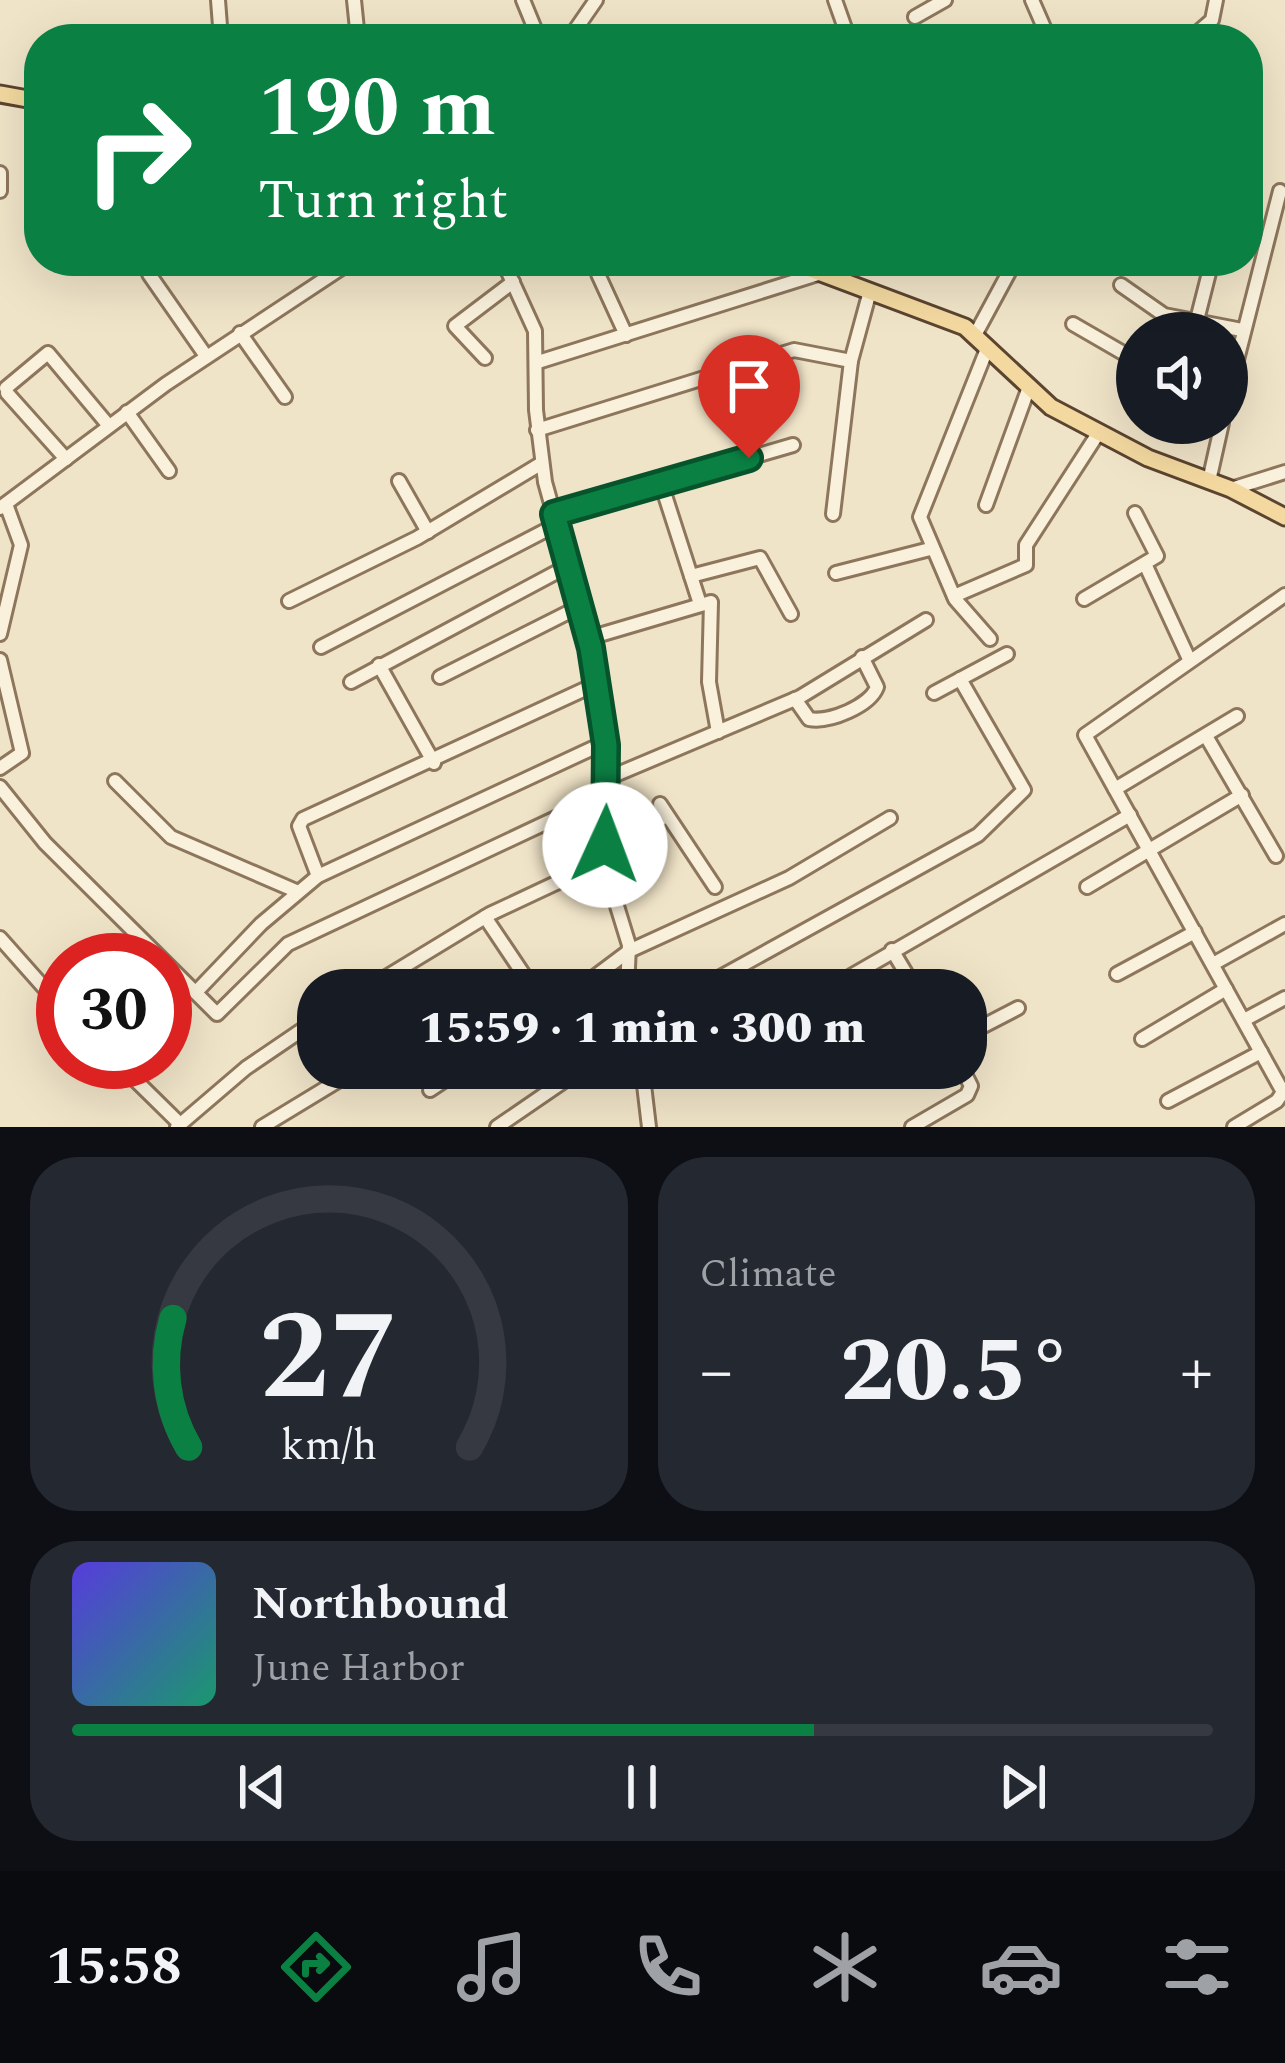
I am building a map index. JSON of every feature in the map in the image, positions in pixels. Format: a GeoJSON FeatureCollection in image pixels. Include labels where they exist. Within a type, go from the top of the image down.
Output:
{"type":"FeatureCollection","features":[{"type":"Feature","properties":{"kind":"main road"},"geometry":{"type":"LineString","coordinates":[[834,276],[965,327],[1051,407],[1285,517]]}},
{"type":"Feature","properties":{"kind":"street"},"geometry":{"type":"LineString","coordinates":[[915,17],[945,0]]}},
{"type":"Feature","properties":{"kind":"street"},"geometry":{"type":"LineString","coordinates":[[0,173],[0,191]]}},
{"type":"Feature","properties":{"kind":"street"},"geometry":{"type":"LineString","coordinates":[[1263,253],[1280,191]]}},
{"type":"Feature","properties":{"kind":"street"},"geometry":{"type":"LineString","coordinates":[[150,276],[206,356]]}},
{"type":"Feature","properties":{"kind":"street"},"geometry":{"type":"LineString","coordinates":[[0,634],[22,545],[3,506],[206,356],[329,276]]}},
{"type":"Feature","properties":{"kind":"street"},"geometry":{"type":"LineString","coordinates":[[510,276],[536,331],[542,463],[589,638],[608,778],[605,852],[628,951],[628,969]]}},
{"type":"Feature","properties":{"kind":"street"},"geometry":{"type":"LineString","coordinates":[[599,276],[626,335]]}},
{"type":"Feature","properties":{"kind":"street"},"geometry":{"type":"LineString","coordinates":[[538,362],[787,276]]}},
{"type":"Feature","properties":{"kind":"street"},"geometry":{"type":"LineString","coordinates":[[990,639],[954,596],[930,549],[921,510],[1009,276]]}},
{"type":"Feature","properties":{"kind":"street"},"geometry":{"type":"LineString","coordinates":[[1199,312],[1208,276]]}},
{"type":"Feature","properties":{"kind":"street"},"geometry":{"type":"LineString","coordinates":[[1247,312],[1257,276]]}},
{"type":"Feature","properties":{"kind":"street"},"geometry":{"type":"LineString","coordinates":[[485,358],[455,326],[513,282]]}},
{"type":"Feature","properties":{"kind":"street"},"geometry":{"type":"LineString","coordinates":[[1121,285],[1158,312]]}},
{"type":"Feature","properties":{"kind":"street"},"geometry":{"type":"LineString","coordinates":[[832,514],[851,361],[870,291]]}},
{"type":"Feature","properties":{"kind":"street"},"geometry":{"type":"LineString","coordinates":[[1072,324],[1116,349]]}},
{"type":"Feature","properties":{"kind":"street"},"geometry":{"type":"LineString","coordinates":[[240,333],[284,397]]}},
{"type":"Feature","properties":{"kind":"street"},"geometry":{"type":"LineString","coordinates":[[537,430],[794,350],[851,361]]}},
{"type":"Feature","properties":{"kind":"street"},"geometry":{"type":"LineString","coordinates":[[66,459],[6,390],[48,352],[110,426]]}},
{"type":"Feature","properties":{"kind":"street"},"geometry":{"type":"LineString","coordinates":[[986,505],[1029,387]]}},
{"type":"Feature","properties":{"kind":"street"},"geometry":{"type":"LineString","coordinates":[[127,412],[170,470]]}},
{"type":"Feature","properties":{"kind":"street"},"geometry":{"type":"LineString","coordinates":[[954,596],[1026,565],[1026,545],[1099,432]]}},
{"type":"Feature","properties":{"kind":"street"},"geometry":{"type":"LineString","coordinates":[[1209,481],[1217,444]]}},
{"type":"Feature","properties":{"kind":"street"},"geometry":{"type":"LineString","coordinates":[[321,647],[555,520],[793,445]]}},
{"type":"Feature","properties":{"kind":"street"},"geometry":{"type":"LineString","coordinates":[[289,601],[428,532],[542,463]]}},
{"type":"Feature","properties":{"kind":"street"},"geometry":{"type":"LineString","coordinates":[[1231,489],[1285,472]]}},
{"type":"Feature","properties":{"kind":"street"},"geometry":{"type":"LineString","coordinates":[[399,481],[428,532]]}},
{"type":"Feature","properties":{"kind":"street"},"geometry":{"type":"LineString","coordinates":[[661,483],[700,604]]}},
{"type":"Feature","properties":{"kind":"street"},"geometry":{"type":"LineString","coordinates":[[1084,599],[1145,566],[1158,553],[1135,512]]}},
{"type":"Feature","properties":{"kind":"street"},"geometry":{"type":"LineString","coordinates":[[836,573],[930,549]]}},
{"type":"Feature","properties":{"kind":"street"},"geometry":{"type":"LineString","coordinates":[[691,575],[760,558],[790,614]]}},
{"type":"Feature","properties":{"kind":"street"},"geometry":{"type":"LineString","coordinates":[[351,682],[570,565]]}},
{"type":"Feature","properties":{"kind":"street"},"geometry":{"type":"LineString","coordinates":[[1145,566],[1190,659]]}},
{"type":"Feature","properties":{"kind":"street"},"geometry":{"type":"LineString","coordinates":[[1234,1127],[1277,1101],[1282,1082],[1085,735],[1285,595]]}},
{"type":"Feature","properties":{"kind":"street"},"geometry":{"type":"LineString","coordinates":[[589,638],[713,604],[710,682],[718,733]]}},
{"type":"Feature","properties":{"kind":"street"},"geometry":{"type":"LineString","coordinates":[[440,677],[581,605]]}},
{"type":"Feature","properties":{"kind":"street"},"geometry":{"type":"LineString","coordinates":[[608,778],[796,699],[926,620]]}},
{"type":"Feature","properties":{"kind":"street"},"geometry":{"type":"LineString","coordinates":[[934,693],[1006,654]]}},
{"type":"Feature","properties":{"kind":"street"},"geometry":{"type":"LineString","coordinates":[[796,699],[808,718],[819,721],[869,701],[877,687],[862,657]]}},
{"type":"Feature","properties":{"kind":"street"},"geometry":{"type":"LineString","coordinates":[[0,660],[22,753],[0,768]]}},
{"type":"Feature","properties":{"kind":"street"},"geometry":{"type":"LineString","coordinates":[[379,665],[434,763]]}},
{"type":"Feature","properties":{"kind":"street"},"geometry":{"type":"LineString","coordinates":[[736,969],[978,835],[1024,790],[960,679]]}},
{"type":"Feature","properties":{"kind":"street"},"geometry":{"type":"LineString","coordinates":[[317,876],[299,826],[303,819],[434,763],[527,712],[596,684]]}},
{"type":"Feature","properties":{"kind":"street"},"geometry":{"type":"LineString","coordinates":[[1115,789],[1238,716]]}},
{"type":"Feature","properties":{"kind":"street"},"geometry":{"type":"LineString","coordinates":[[1206,736],[1276,856]]}},
{"type":"Feature","properties":{"kind":"street"},"geometry":{"type":"LineString","coordinates":[[198,991],[296,891],[317,876],[605,742]]}},
{"type":"Feature","properties":{"kind":"street"},"geometry":{"type":"LineString","coordinates":[[115,781],[171,837],[296,891]]}},
{"type":"Feature","properties":{"kind":"street"},"geometry":{"type":"LineString","coordinates":[[0,787],[45,843],[217,1014],[288,944],[607,794]]}},
{"type":"Feature","properties":{"kind":"street"},"geometry":{"type":"LineString","coordinates":[[1087,886],[1242,795]]}},
{"type":"Feature","properties":{"kind":"street"},"geometry":{"type":"LineString","coordinates":[[399,969],[605,852],[662,810],[715,887]]}},
{"type":"Feature","properties":{"kind":"street"},"geometry":{"type":"LineString","coordinates":[[862,969],[1130,815]]}},
{"type":"Feature","properties":{"kind":"street"},"geometry":{"type":"LineString","coordinates":[[604,969],[628,951],[789,878],[890,818]]}},
{"type":"Feature","properties":{"kind":"street"},"geometry":{"type":"LineString","coordinates":[[485,917],[518,969]]}},
{"type":"Feature","properties":{"kind":"street"},"geometry":{"type":"LineString","coordinates":[[1213,964],[1285,924]]}},
{"type":"Feature","properties":{"kind":"street"},"geometry":{"type":"LineString","coordinates":[[1117,974],[1195,932]]}},
{"type":"Feature","properties":{"kind":"street"},"geometry":{"type":"LineString","coordinates":[[0,938],[36,979]]}},
{"type":"Feature","properties":{"kind":"street"},"geometry":{"type":"LineString","coordinates":[[892,950],[903,969]]}},
{"type":"Feature","properties":{"kind":"street"},"geometry":{"type":"LineString","coordinates":[[1142,1039],[1226,988]]}},
{"type":"Feature","properties":{"kind":"street"},"geometry":{"type":"LineString","coordinates":[[1244,1020],[1285,998]]}},
{"type":"Feature","properties":{"kind":"street"},"geometry":{"type":"LineString","coordinates":[[987,1024],[1018,1008]]}},
{"type":"Feature","properties":{"kind":"street"},"geometry":{"type":"LineString","coordinates":[[143,1089],[178,1126],[246,1068],[297,1033]]}},
{"type":"Feature","properties":{"kind":"street"},"geometry":{"type":"LineString","coordinates":[[1168,1101],[1261,1052]]}},
{"type":"Feature","properties":{"kind":"street"},"geometry":{"type":"LineString","coordinates":[[262,1127],[324,1089]]}},
{"type":"Feature","properties":{"kind":"street"},"geometry":{"type":"LineString","coordinates":[[497,1127],[552,1089]]}},
{"type":"Feature","properties":{"kind":"street"},"geometry":{"type":"LineString","coordinates":[[644,1089],[649,1127]]}},
{"type":"Feature","properties":{"kind":"street"},"geometry":{"type":"LineString","coordinates":[[912,1127],[968,1095],[970,1089]]}},
{"type":"Feature","properties":{"kind":"street"},"geometry":{"type":"LineString","coordinates":[[1277,1101],[1285,1118]]}},
{"type":"Feature","properties":{"kind":"route"},"geometry":{"type":"LineString","coordinates":[[605,845],[606,745],[577,584],[554,514],[749,458]]}}]}
